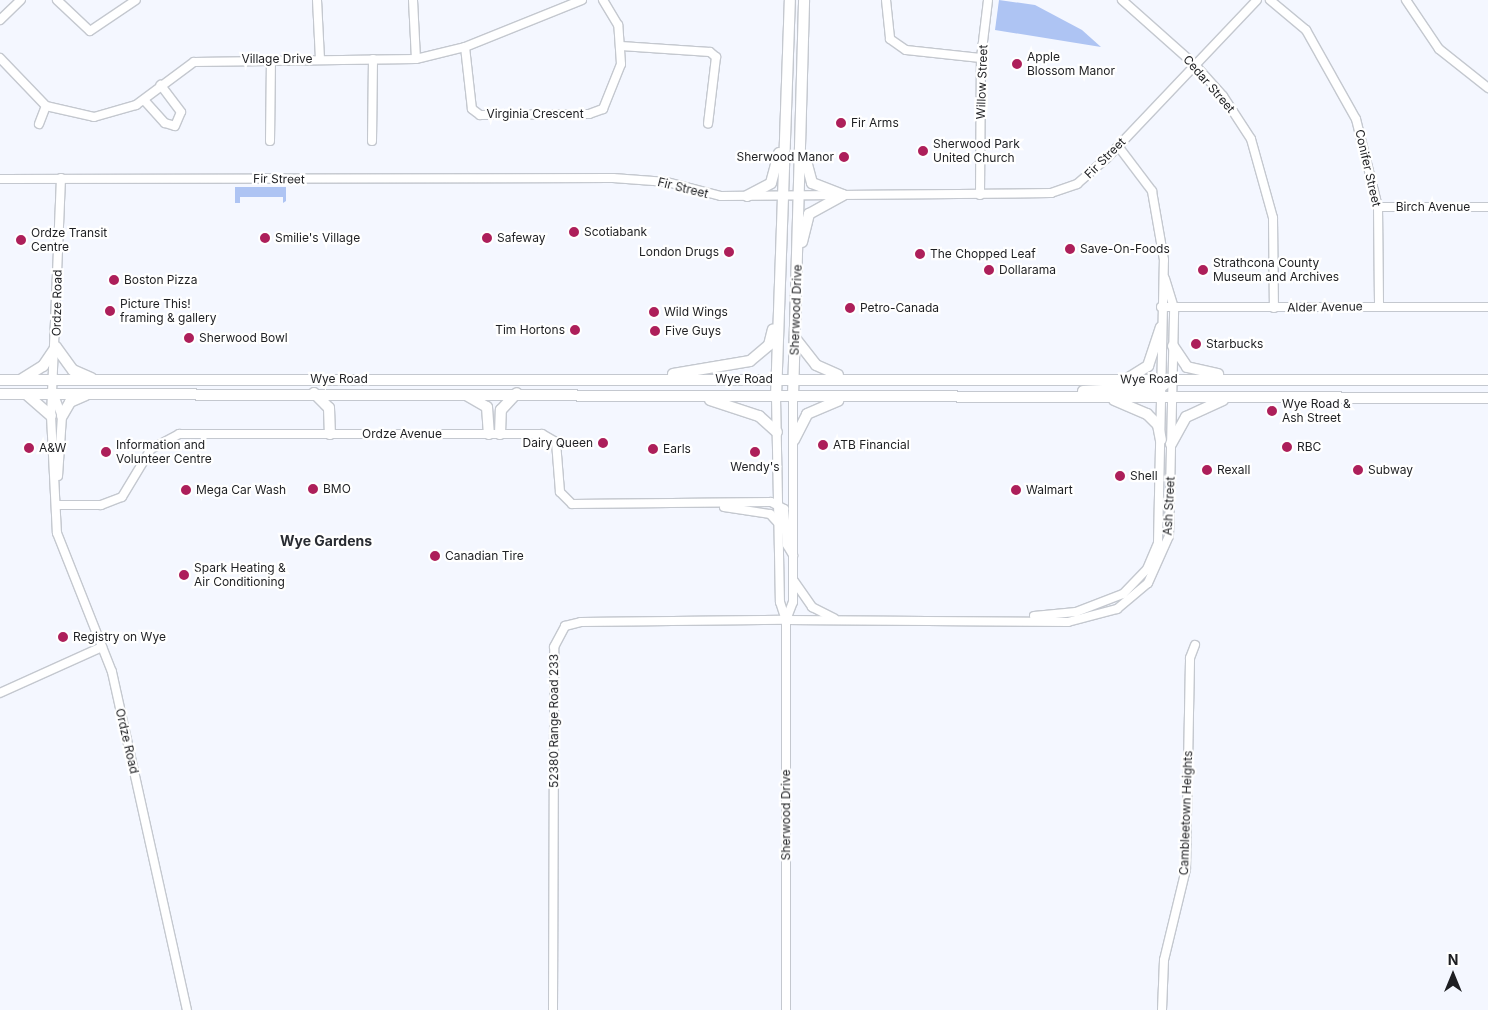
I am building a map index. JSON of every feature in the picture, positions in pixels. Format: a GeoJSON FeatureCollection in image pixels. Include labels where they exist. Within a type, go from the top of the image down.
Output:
{"type":"FeatureCollection","features":[{"type":"Feature","properties":{"kind":"main road","name":"Sherwood Drive"},"geometry":{"type":"LineString","coordinates":[[776,397],[790,0]]}},
{"type":"Feature","properties":{"kind":"main road","name":"Sherwood Drive"},"geometry":{"type":"LineString","coordinates":[[793,397],[804,0]]}},
{"type":"Feature","properties":{"kind":"main road"},"geometry":{"type":"LineString","coordinates":[[747,196],[772,181],[786,113]]}},
{"type":"Feature","properties":{"kind":"main road"},"geometry":{"type":"LineString","coordinates":[[801,134],[812,183],[843,195]]}},
{"type":"Feature","properties":{"kind":"main road"},"geometry":{"type":"LineString","coordinates":[[797,259],[809,214],[843,195]]}},
{"type":"Feature","properties":{"kind":"main road"},"geometry":{"type":"LineString","coordinates":[[622,380],[733,367],[757,358],[771,341],[781,268]]}},
{"type":"Feature","properties":{"kind":"main road"},"geometry":{"type":"LineString","coordinates":[[1126,380],[1148,366],[1161,327]]}},
{"type":"Feature","properties":{"kind":"main road"},"geometry":{"type":"LineString","coordinates":[[795,338],[816,366],[846,378]]}},
{"type":"Feature","properties":{"kind":"main road"},"geometry":{"type":"LineString","coordinates":[[1172,346],[1187,367],[1241,379]]}},
{"type":"Feature","properties":{"kind":"main road"},"geometry":{"type":"LineString","coordinates":[[20,380],[43,366],[56,347],[73,370],[94,380]]}},
{"type":"Feature","properties":{"kind":"main road","name":"Wye Road"},"geometry":{"type":"LineString","coordinates":[[0,380],[776,380],[846,378],[1165,381],[1241,379],[1488,380]]}},
{"type":"Feature","properties":{"kind":"main road"},"geometry":{"type":"LineString","coordinates":[[1047,398],[1056,392],[1165,381]]}},
{"type":"Feature","properties":{"kind":"main road"},"geometry":{"type":"LineString","coordinates":[[25,394],[56,416],[70,402],[90,393]]}},
{"type":"Feature","properties":{"kind":"main road","name":"Wye Road"},"geometry":{"type":"LineString","coordinates":[[0,394],[55,396],[90,393],[463,393],[697,397],[1488,398]]}},
{"type":"Feature","properties":{"kind":"main road"},"geometry":{"type":"LineString","coordinates":[[314,393],[329,408],[330,434]]}},
{"type":"Feature","properties":{"kind":"main road"},"geometry":{"type":"LineString","coordinates":[[463,393],[486,407],[489,434]]}},
{"type":"Feature","properties":{"kind":"main road"},"geometry":{"type":"LineString","coordinates":[[500,434],[502,407],[517,394]]}},
{"type":"Feature","properties":{"kind":"main road"},"geometry":{"type":"LineString","coordinates":[[697,397],[753,413],[774,425],[777,432]]}},
{"type":"Feature","properties":{"kind":"main road"},"geometry":{"type":"LineString","coordinates":[[794,440],[807,414],[854,397]]}},
{"type":"Feature","properties":{"kind":"main road"},"geometry":{"type":"LineString","coordinates":[[1106,398],[1147,414],[1158,425],[1166,442],[1186,417],[1230,397]]}},
{"type":"Feature","properties":{"kind":"street"},"geometry":{"type":"LineString","coordinates":[[0,20],[21,0]]}},
{"type":"Feature","properties":{"kind":"street"},"geometry":{"type":"LineString","coordinates":[[57,0],[90,31],[136,0]]}},
{"type":"Feature","properties":{"kind":"street"},"geometry":{"type":"LineString","coordinates":[[318,0],[320,59]]}},
{"type":"Feature","properties":{"kind":"street"},"geometry":{"type":"LineString","coordinates":[[413,0],[416,59]]}},
{"type":"Feature","properties":{"kind":"street","name":"Village Drive"},"geometry":{"type":"LineString","coordinates":[[46,106],[94,117],[124,111],[144,100],[161,85],[194,62],[416,59],[465,48],[582,0]]}},
{"type":"Feature","properties":{"kind":"street","name":"Virginia Crescent"},"geometry":{"type":"LineString","coordinates":[[465,48],[472,109],[480,115],[588,114],[603,109],[613,93],[621,46],[618,25],[603,0]]}},
{"type":"Feature","properties":{"kind":"street"},"geometry":{"type":"LineString","coordinates":[[886,0],[890,39],[906,50],[981,58]]}},
{"type":"Feature","properties":{"kind":"street","name":"Willow Street"},"geometry":{"type":"LineString","coordinates":[[980,195],[981,58],[988,0]]}},
{"type":"Feature","properties":{"kind":"street","name":"Cedar Street"},"geometry":{"type":"LineString","coordinates":[[1122,0],[1196,66],[1238,117],[1261,165],[1273,218],[1274,308]]}},
{"type":"Feature","properties":{"kind":"street","name":"Fir Street"},"geometry":{"type":"LineString","coordinates":[[0,179],[633,179],[710,195],[747,196],[980,195],[1060,191],[1077,184],[1118,146],[1257,0]]}},
{"type":"Feature","properties":{"kind":"street","name":"Conifer Street"},"geometry":{"type":"LineString","coordinates":[[1270,0],[1306,30],[1345,94],[1365,147],[1378,207],[1379,306]]}},
{"type":"Feature","properties":{"kind":"street"},"geometry":{"type":"LineString","coordinates":[[1406,0],[1439,49],[1488,88]]}},
{"type":"Feature","properties":{"kind":"street"},"geometry":{"type":"LineString","coordinates":[[621,46],[710,52],[716,57],[708,124]]}},
{"type":"Feature","properties":{"kind":"street"},"geometry":{"type":"LineString","coordinates":[[0,58],[46,106],[39,124]]}},
{"type":"Feature","properties":{"kind":"street"},"geometry":{"type":"LineString","coordinates":[[372,140],[373,59]]}},
{"type":"Feature","properties":{"kind":"street"},"geometry":{"type":"LineString","coordinates":[[270,141],[271,60]]}},
{"type":"Feature","properties":{"kind":"street"},"geometry":{"type":"LineString","coordinates":[[144,100],[165,123],[175,126],[181,112],[161,85]]}},
{"type":"Feature","properties":{"kind":"street","name":"Ash Street"},"geometry":{"type":"LineString","coordinates":[[1118,146],[1152,190],[1165,278],[1174,308],[1172,346],[1165,381],[1166,398]]}},
{"type":"Feature","properties":{"kind":"street","name":"Ordze Road"},"geometry":{"type":"LineString","coordinates":[[61,178],[55,396],[59,505],[57,533],[112,672],[188,1010]]}},
{"type":"Feature","properties":{"kind":"street","name":"Birch Avenue"},"geometry":{"type":"LineString","coordinates":[[1378,207],[1488,207]]}},
{"type":"Feature","properties":{"kind":"street","name":"Ash Street"},"geometry":{"type":"LineString","coordinates":[[786,620],[1089,620],[1117,609],[1148,583],[1169,536],[1166,398],[1161,327],[1161,307],[1165,278]]}},
{"type":"Feature","properties":{"kind":"street","name":"Alder Avenue"},"geometry":{"type":"LineString","coordinates":[[1161,307],[1488,306]]}},
{"type":"Feature","properties":{"kind":"street","name":"Sherwood Drive"},"geometry":{"type":"LineString","coordinates":[[776,397],[780,602],[786,620],[786,1010]]}},
{"type":"Feature","properties":{"kind":"street","name":"Sherwood Drive"},"geometry":{"type":"LineString","coordinates":[[786,620],[793,602],[793,397]]}},
{"type":"Feature","properties":{"kind":"street","name":"Ordze Avenue"},"geometry":{"type":"LineString","coordinates":[[59,505],[101,505],[122,497],[151,449],[178,434],[500,434],[554,438],[559,453],[560,492],[572,504],[722,506]]}},
{"type":"Feature","properties":{"kind":"street"},"geometry":{"type":"LineString","coordinates":[[722,506],[772,502],[779,506],[784,510],[787,545],[793,555]]}},
{"type":"Feature","properties":{"kind":"street"},"geometry":{"type":"LineString","coordinates":[[722,506],[770,514],[779,524]]}},
{"type":"Feature","properties":{"kind":"street"},"geometry":{"type":"LineString","coordinates":[[793,579],[812,607],[838,619]]}},
{"type":"Feature","properties":{"kind":"street","name":"52380 Range Road 233"},"geometry":{"type":"LineString","coordinates":[[553,1010],[554,647],[566,626],[581,622],[786,620]]}},
{"type":"Feature","properties":{"kind":"street","name":"Cambleetown Heights"},"geometry":{"type":"LineString","coordinates":[[1162,1010],[1164,960],[1186,869],[1190,658],[1195,645]]}},
{"type":"Feature","properties":{"kind":"street"},"geometry":{"type":"LineString","coordinates":[[0,693],[102,647]]}},
{"type":"Feature","properties":{"kind":"shaded area"},"geometry":{"type":"Polygon","coordinates":[[[999,0],[1035,5],[1082,30],[1101,47],[995,30],[999,0]]]}},
{"type":"Feature","properties":{"kind":"shaded area"},"geometry":{"type":"Polygon","coordinates":[[[235,187],[286,187],[286,201],[283,203],[283,197],[240,197],[240,203],[235,203],[235,187]]]}},
{"type":"Feature","properties":{"kind":"place","name":"Apple Blossom Manor"},"geometry":{"type":"Point","coordinates":[1017,64]}},
{"type":"Feature","properties":{"kind":"place","name":"Fir Arms"},"geometry":{"type":"Point","coordinates":[841,123]}},
{"type":"Feature","properties":{"kind":"place","name":"Sherwood Park United Church"},"geometry":{"type":"Point","coordinates":[923,151]}},
{"type":"Feature","properties":{"kind":"place","name":"Sherwood Manor"},"geometry":{"type":"Point","coordinates":[844,157]}},
{"type":"Feature","properties":{"kind":"place","name":"Scotiabank"},"geometry":{"type":"Point","coordinates":[574,232]}},
{"type":"Feature","properties":{"kind":"place","name":"Smilie's Village"},"geometry":{"type":"Point","coordinates":[265,238]}},
{"type":"Feature","properties":{"kind":"place","name":"Safeway"},"geometry":{"type":"Point","coordinates":[487,238]}},
{"type":"Feature","properties":{"kind":"place","name":"Ordze Transit Centre"},"geometry":{"type":"Point","coordinates":[21,240]}},
{"type":"Feature","properties":{"kind":"place","name":"Save-On-Foods"},"geometry":{"type":"Point","coordinates":[1070,249]}},
{"type":"Feature","properties":{"kind":"place","name":"London Drugs"},"geometry":{"type":"Point","coordinates":[729,252]}},
{"type":"Feature","properties":{"kind":"place","name":"The Chopped Leaf"},"geometry":{"type":"Point","coordinates":[920,254]}},
{"type":"Feature","properties":{"kind":"place","name":"Dollarama"},"geometry":{"type":"Point","coordinates":[989,270]}},
{"type":"Feature","properties":{"kind":"place","name":"Strathcona County Museum and Archives"},"geometry":{"type":"Point","coordinates":[1203,270]}},
{"type":"Feature","properties":{"kind":"place","name":"Boston Pizza"},"geometry":{"type":"Point","coordinates":[114,280]}},
{"type":"Feature","properties":{"kind":"place","name":"Petro-Canada"},"geometry":{"type":"Point","coordinates":[850,308]}},
{"type":"Feature","properties":{"kind":"place","name":"Picture This! framing & gallery"},"geometry":{"type":"Point","coordinates":[110,311]}},
{"type":"Feature","properties":{"kind":"place","name":"Wild Wings"},"geometry":{"type":"Point","coordinates":[654,312]}},
{"type":"Feature","properties":{"kind":"place","name":"Tim Hortons"},"geometry":{"type":"Point","coordinates":[575,330]}},
{"type":"Feature","properties":{"kind":"place","name":"Five Guys"},"geometry":{"type":"Point","coordinates":[655,331]}},
{"type":"Feature","properties":{"kind":"place","name":"Sherwood Bowl"},"geometry":{"type":"Point","coordinates":[189,338]}},
{"type":"Feature","properties":{"kind":"place","name":"Starbucks"},"geometry":{"type":"Point","coordinates":[1196,344]}},
{"type":"Feature","properties":{"kind":"place","name":"Wye Road & Ash Street"},"geometry":{"type":"Point","coordinates":[1272,411]}},
{"type":"Feature","properties":{"kind":"place","name":"Dairy Queen"},"geometry":{"type":"Point","coordinates":[603,443]}},
{"type":"Feature","properties":{"kind":"place","name":"ATB Financial"},"geometry":{"type":"Point","coordinates":[823,445]}},
{"type":"Feature","properties":{"kind":"place","name":"RBC"},"geometry":{"type":"Point","coordinates":[1287,447]}},
{"type":"Feature","properties":{"kind":"place","name":"A&W"},"geometry":{"type":"Point","coordinates":[29,448]}},
{"type":"Feature","properties":{"kind":"place","name":"Earls"},"geometry":{"type":"Point","coordinates":[653,449]}},
{"type":"Feature","properties":{"kind":"place","name":"Information and Volunteer Centre"},"geometry":{"type":"Point","coordinates":[106,452]}},
{"type":"Feature","properties":{"kind":"place","name":"Wendy's"},"geometry":{"type":"Point","coordinates":[755,452]}},
{"type":"Feature","properties":{"kind":"place","name":"Rexall"},"geometry":{"type":"Point","coordinates":[1207,470]}},
{"type":"Feature","properties":{"kind":"place","name":"Subway"},"geometry":{"type":"Point","coordinates":[1358,470]}},
{"type":"Feature","properties":{"kind":"place","name":"Shell"},"geometry":{"type":"Point","coordinates":[1120,476]}},
{"type":"Feature","properties":{"kind":"place","name":"BMO"},"geometry":{"type":"Point","coordinates":[313,489]}},
{"type":"Feature","properties":{"kind":"place","name":"Mega Car Wash"},"geometry":{"type":"Point","coordinates":[186,490]}},
{"type":"Feature","properties":{"kind":"place","name":"Walmart"},"geometry":{"type":"Point","coordinates":[1016,490]}},
{"type":"Feature","properties":{"kind":"place","name":"Canadian Tire"},"geometry":{"type":"Point","coordinates":[435,556]}},
{"type":"Feature","properties":{"kind":"place","name":"Spark Heating & Air Conditioning"},"geometry":{"type":"Point","coordinates":[184,575]}},
{"type":"Feature","properties":{"kind":"place","name":"Registry on Wye"},"geometry":{"type":"Point","coordinates":[63,637]}},
{"type":"Feature","properties":{"kind":"district","name":"Wye Gardens"},"geometry":{"type":"Point","coordinates":[326,541]}}]}
